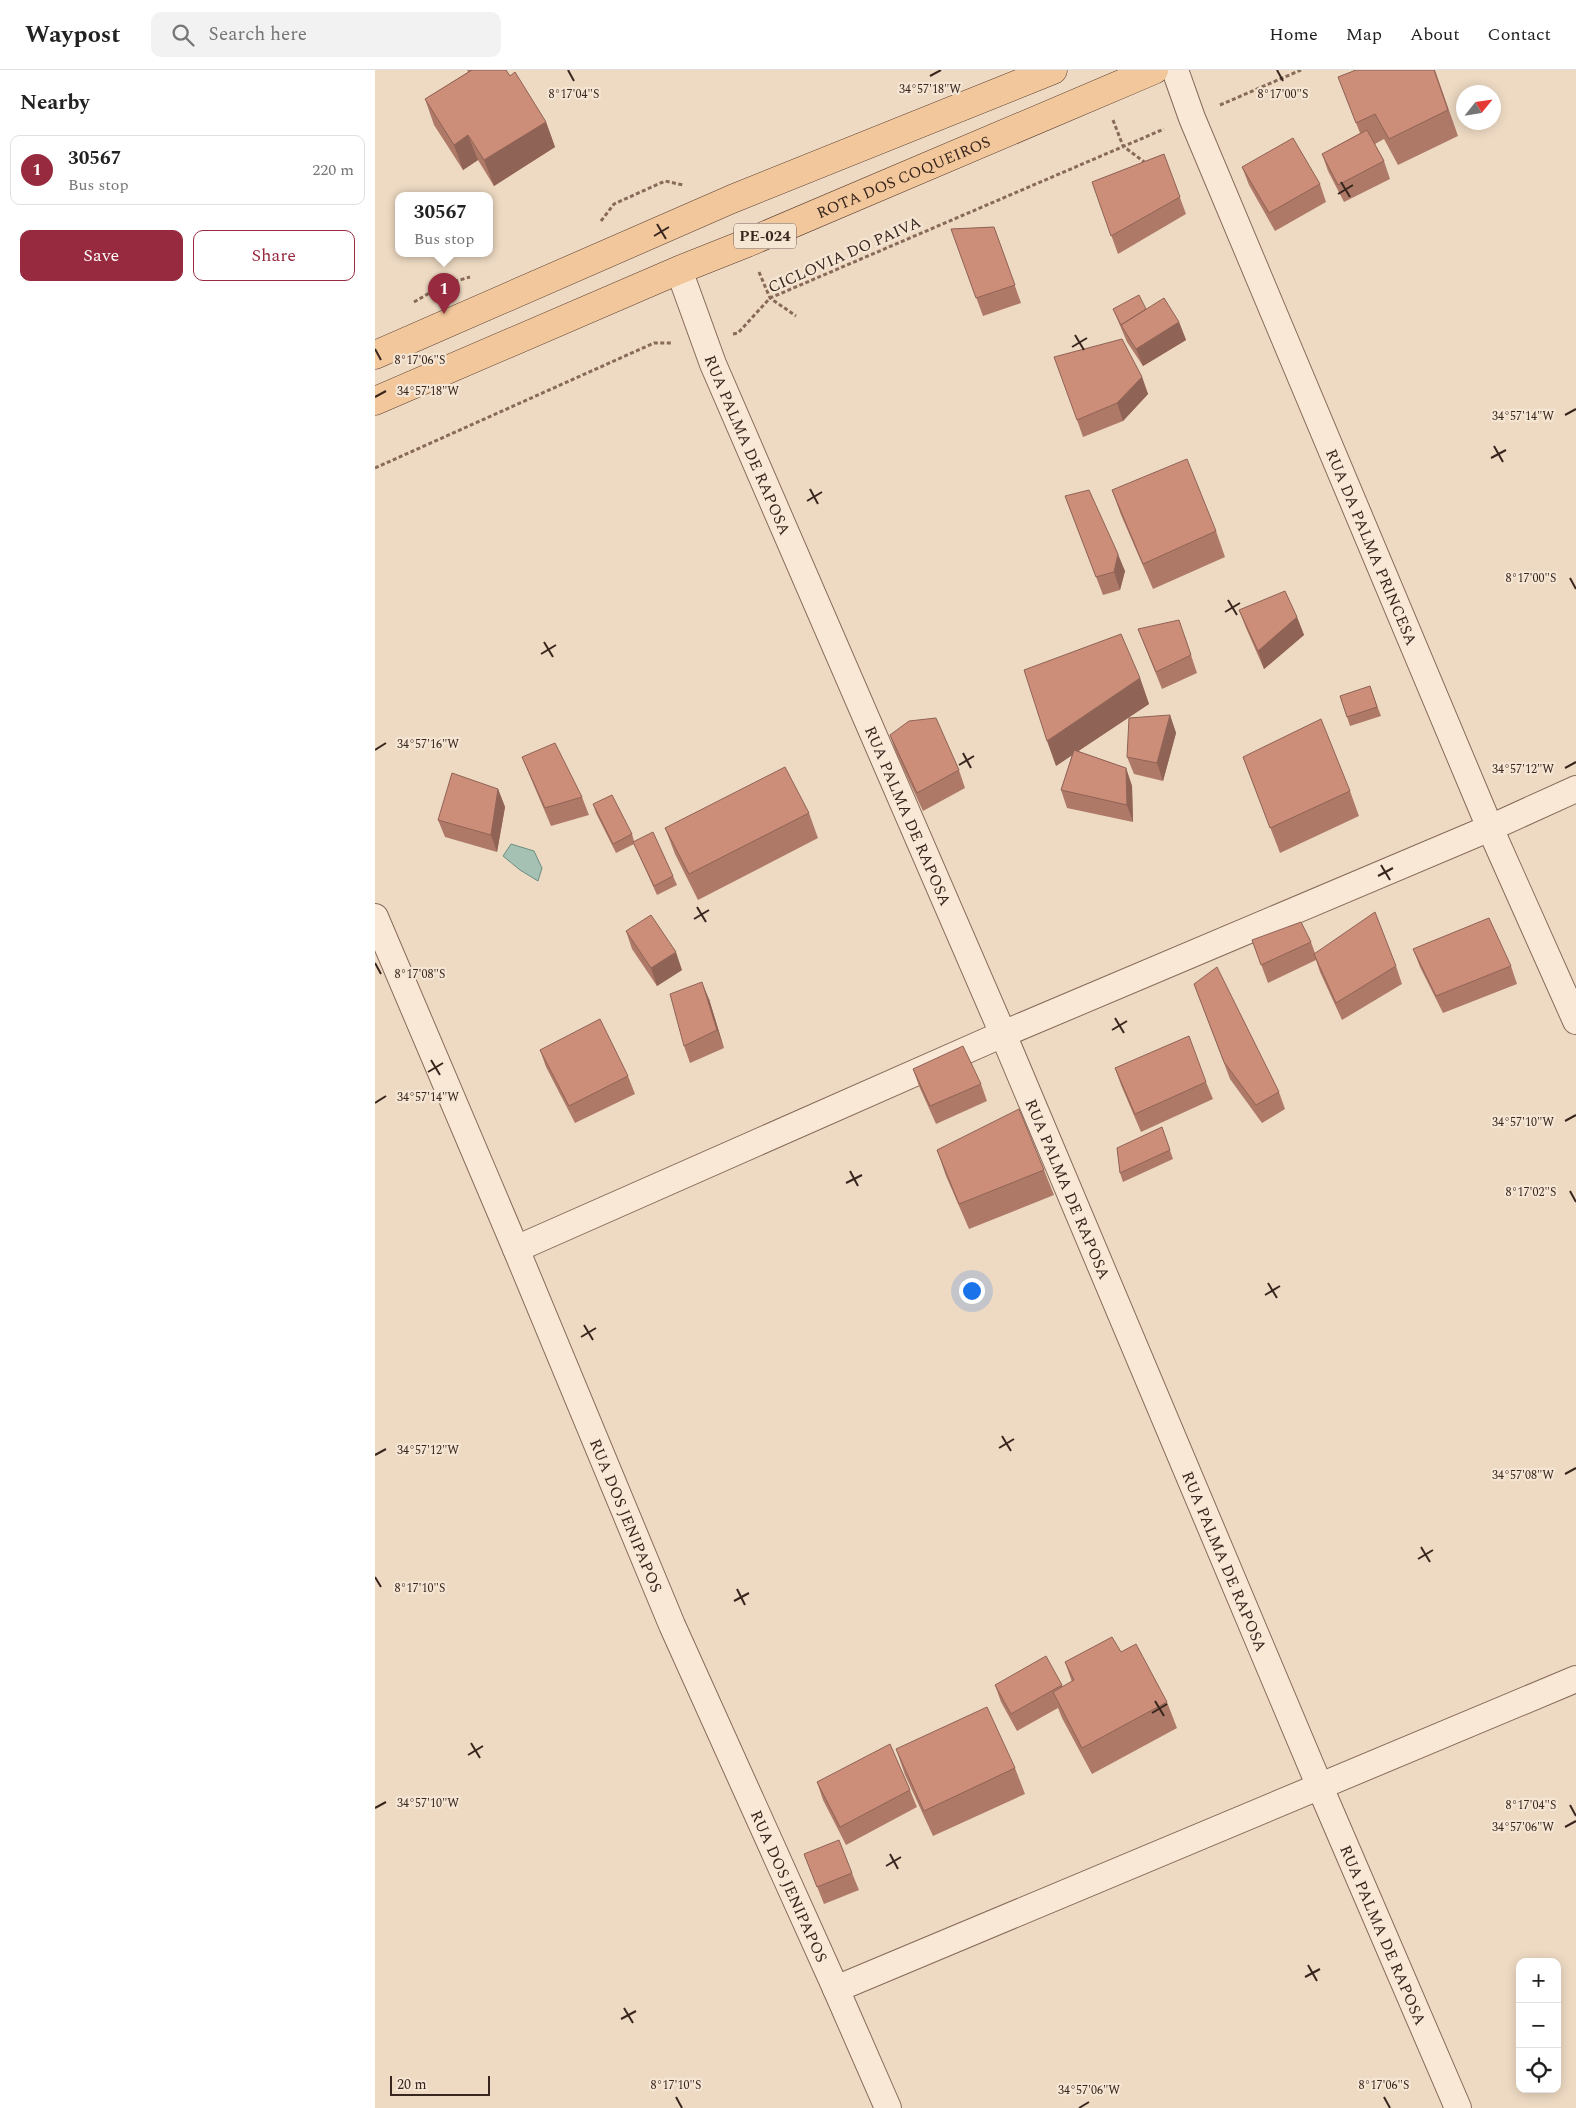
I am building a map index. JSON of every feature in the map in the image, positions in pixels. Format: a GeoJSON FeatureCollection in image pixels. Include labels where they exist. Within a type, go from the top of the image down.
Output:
{"type":"FeatureCollection","features":[{"type":"Feature","properties":{"kind":"main road","name":"PE-024"},"geometry":{"type":"LineString","coordinates":[[375,354],[732,199],[1053,70]]}},
{"type":"Feature","properties":{"kind":"main road","name":"ROTA DOS COQUEIROS"},"geometry":{"type":"LineString","coordinates":[[375,401],[679,270],[1155,70]]}},
{"type":"Feature","properties":{"kind":"street","name":"RUA DA PALMA PRINCESA"},"geometry":{"type":"LineString","coordinates":[[1175,70],[1192,118],[1490,828],[1576,1021]]}},
{"type":"Feature","properties":{"kind":"street","name":"RUA PALMA DE RAPOSA"},"geometry":{"type":"LineString","coordinates":[[679,270],[703,340],[1003,1034],[1320,1787],[1458,2108]]}},
{"type":"Feature","properties":{"kind":"street"},"geometry":{"type":"LineString","coordinates":[[516,1249],[1003,1034],[1490,828],[1576,789]]}},
{"type":"Feature","properties":{"kind":"street","name":"RUA DOS JENIPAPOS"},"geometry":{"type":"LineString","coordinates":[[375,917],[516,1249],[672,1626],[888,2108]]}},
{"type":"Feature","properties":{"kind":"street"},"geometry":{"type":"LineString","coordinates":[[836,1989],[1576,1679]]}},
{"type":"Feature","properties":{"kind":"path","name":"CICLOVIA DO PAIVA"},"geometry":{"type":"LineString","coordinates":[[375,468],[654,343],[695,342],[738,333],[770,298],[1301,70]]}},
{"type":"Feature","properties":{"kind":"shaded area"},"geometry":{"type":"Polygon","coordinates":[[[511,844],[534,851],[542,868],[538,881],[520,870],[503,856],[511,844]]]}},
{"type":"Feature","properties":{"kind":"building"},"geometry":{"type":"Polygon","coordinates":[[[472,70],[506,70],[510,76],[515,72],[546,122],[484,160],[468,135],[454,145],[425,99],[472,70]]]}},
{"type":"Feature","properties":{"kind":"building"},"geometry":{"type":"Polygon","coordinates":[[[1356,70],[1434,70],[1448,110],[1389,139],[1375,114],[1356,123],[1338,77],[1356,70]]]}},
{"type":"Feature","properties":{"kind":"building"},"geometry":{"type":"Polygon","coordinates":[[[1367,130],[1384,161],[1338,185],[1322,154],[1367,130]]]}},
{"type":"Feature","properties":{"kind":"building"},"geometry":{"type":"Polygon","coordinates":[[[1293,138],[1320,184],[1269,213],[1242,167],[1293,138]]]}},
{"type":"Feature","properties":{"kind":"building"},"geometry":{"type":"Polygon","coordinates":[[[1164,154],[1180,197],[1111,236],[1092,182],[1164,154]]]}},
{"type":"Feature","properties":{"kind":"building"},"geometry":{"type":"Polygon","coordinates":[[[994,227],[1015,285],[976,298],[951,229],[994,227]]]}},
{"type":"Feature","properties":{"kind":"building"},"geometry":{"type":"Polygon","coordinates":[[[1139,295],[1146,309],[1121,325],[1113,309],[1139,295]]]}},
{"type":"Feature","properties":{"kind":"building"},"geometry":{"type":"Polygon","coordinates":[[[1164,298],[1179,322],[1136,349],[1121,325],[1164,298]]]}},
{"type":"Feature","properties":{"kind":"building"},"geometry":{"type":"Polygon","coordinates":[[[1122,339],[1142,377],[1117,403],[1077,420],[1054,357],[1122,339]]]}},
{"type":"Feature","properties":{"kind":"building"},"geometry":{"type":"Polygon","coordinates":[[[1187,459],[1216,531],[1143,564],[1112,490],[1187,459]]]}},
{"type":"Feature","properties":{"kind":"building"},"geometry":{"type":"Polygon","coordinates":[[[1089,490],[1118,554],[1114,572],[1096,577],[1065,496],[1089,490]]]}},
{"type":"Feature","properties":{"kind":"building"},"geometry":{"type":"Polygon","coordinates":[[[1285,591],[1297,617],[1258,651],[1239,610],[1285,591]]]}},
{"type":"Feature","properties":{"kind":"building"},"geometry":{"type":"Polygon","coordinates":[[[1179,620],[1191,655],[1156,672],[1138,629],[1179,620]]]}},
{"type":"Feature","properties":{"kind":"building"},"geometry":{"type":"Polygon","coordinates":[[[1121,634],[1140,678],[1047,741],[1024,670],[1121,634]]]}},
{"type":"Feature","properties":{"kind":"building"},"geometry":{"type":"Polygon","coordinates":[[[1370,686],[1377,707],[1347,717],[1340,696],[1370,686]]]}},
{"type":"Feature","properties":{"kind":"building"},"geometry":{"type":"Polygon","coordinates":[[[1170,715],[1157,763],[1127,757],[1129,718],[1170,715]]]}},
{"type":"Feature","properties":{"kind":"building"},"geometry":{"type":"Polygon","coordinates":[[[936,718],[959,770],[917,793],[890,735],[909,721],[936,718]]]}},
{"type":"Feature","properties":{"kind":"building"},"geometry":{"type":"Polygon","coordinates":[[[1321,719],[1350,791],[1270,828],[1243,757],[1321,719]]]}},
{"type":"Feature","properties":{"kind":"building"},"geometry":{"type":"Polygon","coordinates":[[[555,743],[582,797],[545,808],[522,757],[555,743]]]}},
{"type":"Feature","properties":{"kind":"building"},"geometry":{"type":"Polygon","coordinates":[[[1074,750],[1126,768],[1127,805],[1061,790],[1074,750]]]}},
{"type":"Feature","properties":{"kind":"building"},"geometry":{"type":"Polygon","coordinates":[[[785,767],[809,813],[689,874],[665,828],[785,767]]]}},
{"type":"Feature","properties":{"kind":"building"},"geometry":{"type":"Polygon","coordinates":[[[452,773],[498,789],[491,835],[438,820],[452,773]]]}},
{"type":"Feature","properties":{"kind":"building"},"geometry":{"type":"Polygon","coordinates":[[[612,795],[632,834],[613,844],[593,804],[612,795]]]}},
{"type":"Feature","properties":{"kind":"building"},"geometry":{"type":"Polygon","coordinates":[[[653,832],[673,876],[654,886],[633,842],[653,832]]]}},
{"type":"Feature","properties":{"kind":"building"},"geometry":{"type":"Polygon","coordinates":[[[1375,912],[1396,966],[1336,1003],[1314,954],[1375,912]]]}},
{"type":"Feature","properties":{"kind":"building"},"geometry":{"type":"Polygon","coordinates":[[[651,915],[676,952],[651,968],[626,931],[651,915]]]}},
{"type":"Feature","properties":{"kind":"building"},"geometry":{"type":"Polygon","coordinates":[[[1489,918],[1511,966],[1436,996],[1413,949],[1489,918]]]}},
{"type":"Feature","properties":{"kind":"building"},"geometry":{"type":"Polygon","coordinates":[[[1301,922],[1311,942],[1261,965],[1252,940],[1301,922]]]}},
{"type":"Feature","properties":{"kind":"building"},"geometry":{"type":"Polygon","coordinates":[[[1217,967],[1279,1092],[1256,1105],[1224,1062],[1194,984],[1217,967]]]}},
{"type":"Feature","properties":{"kind":"building"},"geometry":{"type":"Polygon","coordinates":[[[702,982],[717,1030],[684,1046],[670,994],[702,982]]]}},
{"type":"Feature","properties":{"kind":"building"},"geometry":{"type":"Polygon","coordinates":[[[600,1019],[628,1076],[569,1106],[540,1050],[600,1019]]]}},
{"type":"Feature","properties":{"kind":"building"},"geometry":{"type":"Polygon","coordinates":[[[1189,1036],[1206,1082],[1135,1114],[1115,1068],[1189,1036]]]}},
{"type":"Feature","properties":{"kind":"building"},"geometry":{"type":"Polygon","coordinates":[[[963,1046],[981,1084],[930,1106],[913,1069],[963,1046]]]}},
{"type":"Feature","properties":{"kind":"building"},"geometry":{"type":"Polygon","coordinates":[[[1019,1109],[1044,1170],[959,1204],[937,1150],[1019,1109]]]}},
{"type":"Feature","properties":{"kind":"building"},"geometry":{"type":"Polygon","coordinates":[[[1162,1127],[1170,1150],[1120,1173],[1117,1148],[1162,1127]]]}},
{"type":"Feature","properties":{"kind":"building"},"geometry":{"type":"Polygon","coordinates":[[[1112,1637],[1121,1652],[1136,1644],[1167,1702],[1082,1748],[1053,1692],[1074,1680],[1065,1662],[1112,1637]]]}},
{"type":"Feature","properties":{"kind":"building"},"geometry":{"type":"Polygon","coordinates":[[[1046,1656],[1062,1685],[1011,1714],[995,1685],[1046,1656]]]}},
{"type":"Feature","properties":{"kind":"building"},"geometry":{"type":"Polygon","coordinates":[[[987,1707],[1015,1768],[924,1811],[896,1749],[987,1707]]]}},
{"type":"Feature","properties":{"kind":"building"},"geometry":{"type":"Polygon","coordinates":[[[890,1744],[910,1790],[840,1827],[817,1782],[890,1744]]]}},
{"type":"Feature","properties":{"kind":"building"},"geometry":{"type":"Polygon","coordinates":[[[839,1840],[852,1873],[817,1887],[804,1854],[839,1840]]]}},
{"type":"Feature","properties":{"kind":"place","name":"30567"},"geometry":{"type":"Point","coordinates":[444,314]}}]}
